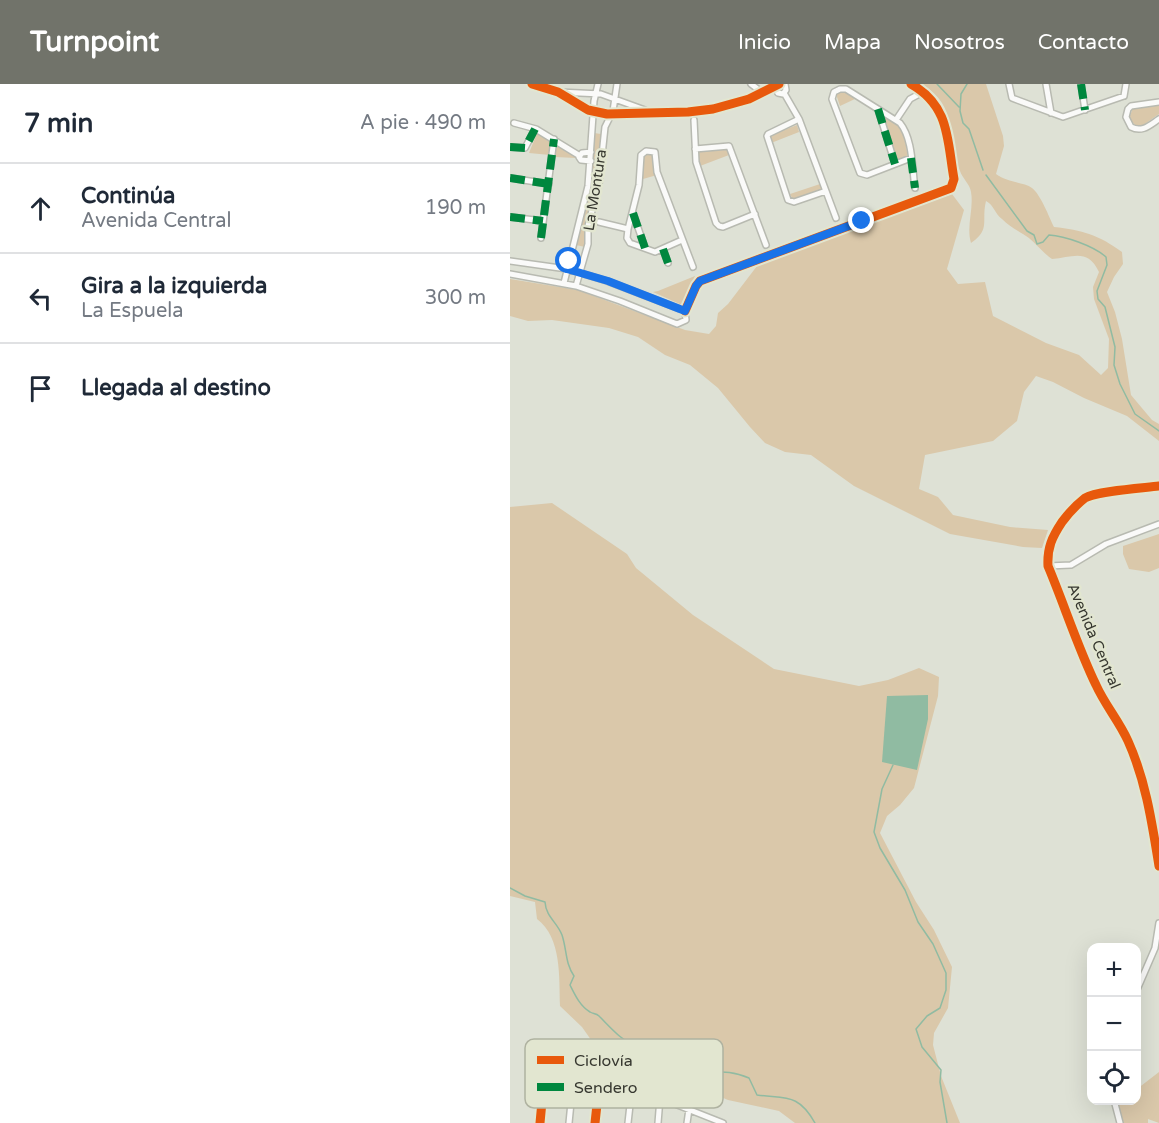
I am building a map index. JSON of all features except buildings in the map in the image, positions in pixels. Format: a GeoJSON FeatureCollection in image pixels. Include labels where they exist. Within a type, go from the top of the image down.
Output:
{"type":"FeatureCollection","features":[{"type":"Feature","properties":{"kind":"street"},"geometry":{"type":"LineString","coordinates":[[532,84],[558,92],[593,112],[612,114],[699,111],[749,99],[777,85],[778,93],[784,93]]}},
{"type":"Feature","properties":{"kind":"street","name":"La Montura"},"geometry":{"type":"LineString","coordinates":[[564,283],[588,186],[593,112],[598,84]]}},
{"type":"Feature","properties":{"kind":"street","name":"La Montura"},"geometry":{"type":"LineString","coordinates":[[576,286],[587,248],[588,225],[600,176],[604,132],[612,114],[617,84]]}},
{"type":"Feature","properties":{"kind":"street"},"geometry":{"type":"LineString","coordinates":[[750,84],[763,93]]}},
{"type":"Feature","properties":{"kind":"street"},"geometry":{"type":"LineString","coordinates":[[749,99],[750,84]]}},
{"type":"Feature","properties":{"kind":"street"},"geometry":{"type":"LineString","coordinates":[[785,84],[784,93],[799,119],[836,218]]}},
{"type":"Feature","properties":{"kind":"street"},"geometry":{"type":"LineString","coordinates":[[510,274],[576,286],[677,324],[686,320],[685,311],[700,281],[951,188],[954,179],[942,115],[923,92],[911,84],[910,99]]}},
{"type":"Feature","properties":{"kind":"street"},"geometry":{"type":"LineString","coordinates":[[1009,84],[1012,98],[1067,117],[1124,96]]}},
{"type":"Feature","properties":{"kind":"street"},"geometry":{"type":"LineString","coordinates":[[1046,84],[1051,113]]}},
{"type":"Feature","properties":{"kind":"street"},"geometry":{"type":"LineString","coordinates":[[1081,84],[1085,110]]}},
{"type":"Feature","properties":{"kind":"street"},"geometry":{"type":"LineString","coordinates":[[1126,84],[1124,96],[1131,105]]}},
{"type":"Feature","properties":{"kind":"street"},"geometry":{"type":"LineString","coordinates":[[911,158],[867,175],[860,172],[832,96],[836,90],[844,89],[896,120],[906,130],[911,158],[915,188]]}},
{"type":"Feature","properties":{"kind":"street"},"geometry":{"type":"LineString","coordinates":[[558,92],[596,93],[650,112]]}},
{"type":"Feature","properties":{"kind":"street"},"geometry":{"type":"LineString","coordinates":[[896,120],[910,99],[923,92]]}},
{"type":"Feature","properties":{"kind":"street"},"geometry":{"type":"LineString","coordinates":[[1131,105],[1159,102]]}},
{"type":"Feature","properties":{"kind":"street"},"geometry":{"type":"LineString","coordinates":[[1131,105],[1126,117],[1133,129],[1145,128],[1159,119]]}},
{"type":"Feature","properties":{"kind":"street"},"geometry":{"type":"LineString","coordinates":[[878,109],[895,164]]}},
{"type":"Feature","properties":{"kind":"street"},"geometry":{"type":"LineString","coordinates":[[694,120],[699,117],[699,111]]}},
{"type":"Feature","properties":{"kind":"street"},"geometry":{"type":"LineString","coordinates":[[688,112],[689,117],[694,120]]}},
{"type":"Feature","properties":{"kind":"street"},"geometry":{"type":"LineString","coordinates":[[799,119],[767,136],[788,200],[794,202],[826,191]]}},
{"type":"Feature","properties":{"kind":"street"},"geometry":{"type":"LineString","coordinates":[[694,120],[699,172],[719,226],[723,227],[755,214]]}},
{"type":"Feature","properties":{"kind":"street"},"geometry":{"type":"LineString","coordinates":[[514,123],[535,129],[580,156],[581,160],[591,161]]}},
{"type":"Feature","properties":{"kind":"street"},"geometry":{"type":"LineString","coordinates":[[510,147],[527,147],[535,129]]}},
{"type":"Feature","properties":{"kind":"street","name":"La Montura"},"geometry":{"type":"LineString","coordinates":[[592,130],[604,132]]}},
{"type":"Feature","properties":{"kind":"street"},"geometry":{"type":"LineString","coordinates":[[541,238],[554,140]]}},
{"type":"Feature","properties":{"kind":"street"},"geometry":{"type":"LineString","coordinates":[[695,149],[729,146],[766,245]]}},
{"type":"Feature","properties":{"kind":"street"},"geometry":{"type":"LineString","coordinates":[[681,240],[663,249],[651,251],[630,243],[627,236],[639,184],[641,155],[646,151],[655,152],[657,172],[693,267]]}},
{"type":"Feature","properties":{"kind":"street"},"geometry":{"type":"LineString","coordinates":[[580,156],[582,153],[591,153]]}},
{"type":"Feature","properties":{"kind":"street"},"geometry":{"type":"LineString","coordinates":[[510,178],[549,183]]}},
{"type":"Feature","properties":{"kind":"street"},"geometry":{"type":"LineString","coordinates":[[633,213],[645,248]]}},
{"type":"Feature","properties":{"kind":"street"},"geometry":{"type":"LineString","coordinates":[[591,214],[598,216],[598,222]]}},
{"type":"Feature","properties":{"kind":"street"},"geometry":{"type":"LineString","coordinates":[[510,217],[543,221]]}},
{"type":"Feature","properties":{"kind":"street"},"geometry":{"type":"LineString","coordinates":[[588,225],[596,225],[598,222],[628,229]]}},
{"type":"Feature","properties":{"kind":"street","name":"La Montura"},"geometry":{"type":"LineString","coordinates":[[573,245],[580,250],[587,248]]}},
{"type":"Feature","properties":{"kind":"street"},"geometry":{"type":"LineString","coordinates":[[663,249],[668,263]]}},
{"type":"Feature","properties":{"kind":"street"},"geometry":{"type":"LineString","coordinates":[[510,261],[567,269],[614,283],[685,311]]}},
{"type":"Feature","properties":{"kind":"street"},"geometry":{"type":"LineString","coordinates":[[1159,486],[1106,492],[1086,497],[1070,512],[1056,531],[1047,549],[1048,566],[1071,565],[1106,544],[1159,524]]}},
{"type":"Feature","properties":{"kind":"street","name":"Avenida Central"},"geometry":{"type":"LineString","coordinates":[[1048,566],[1096,685],[1128,741],[1143,779],[1159,866]]}},
{"type":"Feature","properties":{"kind":"street"},"geometry":{"type":"LineString","coordinates":[[1141,982],[1155,948],[1159,923]]}},
{"type":"Feature","properties":{"kind":"street"},"geometry":{"type":"LineString","coordinates":[[1115,1105],[1120,1123]]}},
{"type":"Feature","properties":{"kind":"street"},"geometry":{"type":"LineString","coordinates":[[540,1123],[541,1108]]}},
{"type":"Feature","properties":{"kind":"street"},"geometry":{"type":"LineString","coordinates":[[569,1123],[570,1108]]}},
{"type":"Feature","properties":{"kind":"street"},"geometry":{"type":"LineString","coordinates":[[596,1123],[597,1108]]}},
{"type":"Feature","properties":{"kind":"street"},"geometry":{"type":"LineString","coordinates":[[628,1123],[629,1108]]}},
{"type":"Feature","properties":{"kind":"street"},"geometry":{"type":"LineString","coordinates":[[658,1123],[659,1108]]}},
{"type":"Feature","properties":{"kind":"street"},"geometry":{"type":"LineString","coordinates":[[687,1123],[688,1109],[720,1122]]}},
{"type":"Feature","properties":{"kind":"shaded area"},"geometry":{"type":"Polygon","coordinates":[[[922,84],[986,84],[1003,136],[1004,146],[996,174],[1032,188],[1042,201],[1054,227],[1090,234],[1122,252],[1123,264],[1107,292],[1122,339],[1131,395],[1152,420],[1159,424],[1159,441],[1127,416],[1036,376],[1024,392],[1017,421],[993,441],[925,455],[919,489],[938,497],[953,515],[1010,527],[1048,530],[1042,548],[1023,547],[950,534],[854,486],[811,455],[785,452],[765,443],[718,388],[690,365],[665,355],[638,337],[609,328],[552,320],[528,321],[510,316],[510,279],[578,290],[685,330],[709,334],[716,326],[718,313],[728,304],[757,266],[952,194],[964,210],[947,269],[958,284],[985,282],[993,316],[1046,343],[1079,355],[1101,375],[1108,368],[1109,339],[1094,299],[1093,287],[1099,272],[1095,264],[1079,256],[1052,259],[1029,238],[1005,222],[986,201],[983,229],[971,243],[969,230],[972,198],[956,158],[947,113],[934,93],[922,84]]]}},
{"type":"Feature","properties":{"kind":"shaded area"},"geometry":{"type":"Polygon","coordinates":[[[840,91],[857,98],[840,106],[836,94],[840,91]]]}},
{"type":"Feature","properties":{"kind":"shaded area"},"geometry":{"type":"Polygon","coordinates":[[[1159,104],[1159,114],[1142,126],[1135,125],[1129,118],[1133,108],[1159,104]]]}},
{"type":"Feature","properties":{"kind":"shaded area"},"geometry":{"type":"Polygon","coordinates":[[[883,115],[903,132],[908,158],[896,162],[883,115]]]}},
{"type":"Feature","properties":{"kind":"shaded area"},"geometry":{"type":"Polygon","coordinates":[[[797,125],[799,132],[771,143],[769,136],[797,125]]]}},
{"type":"Feature","properties":{"kind":"shaded area"},"geometry":{"type":"Polygon","coordinates":[[[537,133],[551,141],[550,155],[529,153],[537,133]]]}},
{"type":"Feature","properties":{"kind":"shaded area"},"geometry":{"type":"Polygon","coordinates":[[[594,133],[601,134],[597,181],[584,231],[585,247],[576,245],[591,180],[594,133]]]}},
{"type":"Feature","properties":{"kind":"shaded area"},"geometry":{"type":"Polygon","coordinates":[[[556,143],[576,155],[576,158],[555,157],[556,143]]]}},
{"type":"Feature","properties":{"kind":"shaded area"},"geometry":{"type":"Polygon","coordinates":[[[727,148],[729,155],[700,166],[698,152],[727,148]]]}},
{"type":"Feature","properties":{"kind":"shaded area"},"geometry":{"type":"Polygon","coordinates":[[[643,155],[654,155],[657,175],[643,179],[643,155]]]}},
{"type":"Feature","properties":{"kind":"shaded area"},"geometry":{"type":"Polygon","coordinates":[[[820,184],[822,190],[793,200],[790,194],[820,184]]]}},
{"type":"Feature","properties":{"kind":"shaded area"},"geometry":{"type":"Polygon","coordinates":[[[695,276],[682,305],[653,292],[658,291],[695,276]]]}},
{"type":"Feature","properties":{"kind":"shaded area"},"geometry":{"type":"Polygon","coordinates":[[[552,503],[627,554],[636,568],[693,615],[774,669],[859,686],[888,680],[919,668],[939,677],[938,696],[914,788],[887,816],[880,833],[952,967],[948,1008],[934,1033],[933,1045],[941,1076],[960,1123],[795,1123],[779,1111],[723,1098],[723,1039],[590,1039],[582,1027],[560,1006],[558,959],[551,937],[537,919],[535,902],[510,896],[510,507],[552,503]]]}},
{"type":"Feature","properties":{"kind":"shaded area"},"geometry":{"type":"Polygon","coordinates":[[[1159,534],[1159,568],[1149,572],[1129,569],[1123,554],[1123,546],[1159,534]]]}},
{"type":"Feature","properties":{"kind":"shaded area"},"geometry":{"type":"Polygon","coordinates":[[[928,695],[928,719],[917,770],[882,762],[887,696],[928,695]]]}},
{"type":"Feature","properties":{"kind":"shaded area"},"geometry":{"type":"Polygon","coordinates":[[[1159,1072],[1159,1123],[1148,1119],[1148,1123],[1123,1123],[1119,1105],[1141,1105],[1141,1086],[1159,1072]]]}},
{"type":"Feature","properties":{"kind":"waterway"},"geometry":{"type":"LineString","coordinates":[[937,84],[959,107]]}},
{"type":"Feature","properties":{"kind":"waterway"},"geometry":{"type":"LineString","coordinates":[[967,84],[961,94],[960,111],[963,123],[969,129],[983,170]]}},
{"type":"Feature","properties":{"kind":"waterway"},"geometry":{"type":"LineString","coordinates":[[986,175],[1027,231],[1034,235],[1037,244],[1043,242],[1049,235],[1056,236],[1087,245],[1106,257],[1107,265],[1097,291],[1098,299],[1105,307],[1115,347],[1114,365],[1120,384],[1135,414],[1159,431]]}},
{"type":"Feature","properties":{"kind":"waterway"},"geometry":{"type":"LineString","coordinates":[[893,765],[882,789],[874,832],[880,848],[905,890],[918,922],[933,944],[946,973],[946,990],[940,1008],[927,1016],[916,1029],[922,1047],[941,1070],[940,1082],[947,1123]]}},
{"type":"Feature","properties":{"kind":"waterway"},"geometry":{"type":"LineString","coordinates":[[510,888],[525,896],[545,902],[547,912],[562,935],[574,976],[570,985],[576,996],[586,1010],[598,1015],[624,1039]]}},
{"type":"Feature","properties":{"kind":"waterway"},"geometry":{"type":"LineString","coordinates":[[723,1072],[749,1078],[757,1095],[797,1102],[809,1113],[815,1123]]}},
{"type":"Feature","properties":{"kind":"marked path"},"geometry":{"type":"LineString","coordinates":[[1081,84],[1085,110]]}},
{"type":"Feature","properties":{"kind":"marked path"},"geometry":{"type":"LineString","coordinates":[[878,109],[895,164]]}},
{"type":"Feature","properties":{"kind":"marked path"},"geometry":{"type":"LineString","coordinates":[[510,147],[525,148],[535,129]]}},
{"type":"Feature","properties":{"kind":"marked path"},"geometry":{"type":"LineString","coordinates":[[541,238],[554,139]]}},
{"type":"Feature","properties":{"kind":"marked path"},"geometry":{"type":"LineString","coordinates":[[911,158],[915,188]]}},
{"type":"Feature","properties":{"kind":"marked path"},"geometry":{"type":"LineString","coordinates":[[510,178],[549,184]]}},
{"type":"Feature","properties":{"kind":"marked path"},"geometry":{"type":"LineString","coordinates":[[633,213],[645,248]]}},
{"type":"Feature","properties":{"kind":"marked path"},"geometry":{"type":"LineString","coordinates":[[510,217],[543,221]]}},
{"type":"Feature","properties":{"kind":"marked path"},"geometry":{"type":"LineString","coordinates":[[663,249],[668,263]]}},
{"type":"Feature","properties":{"kind":"cycle path"},"geometry":{"type":"LineString","coordinates":[[532,84],[558,92],[588,110],[607,114],[688,112],[713,109],[749,99],[779,84]]}},
{"type":"Feature","properties":{"kind":"cycle path"},"geometry":{"type":"LineString","coordinates":[[685,311],[700,281],[951,188],[954,179],[948,138],[940,113],[924,93],[911,84]]}},
{"type":"Feature","properties":{"kind":"cycle path"},"geometry":{"type":"LineString","coordinates":[[1159,486],[1109,492],[1085,498],[1058,527],[1048,554],[1048,566],[1089,671],[1134,756],[1148,802],[1159,866]]}},
{"type":"Feature","properties":{"kind":"cycle path"},"geometry":{"type":"LineString","coordinates":[[540,1123],[541,1108]]}},
{"type":"Feature","properties":{"kind":"cycle path"},"geometry":{"type":"LineString","coordinates":[[595,1123],[597,1108]]}},
{"type":"Feature","properties":{"kind":"route"},"geometry":{"type":"LineString","coordinates":[[569,261],[567,269],[608,281],[685,311],[698,282],[862,221]]}}]}
